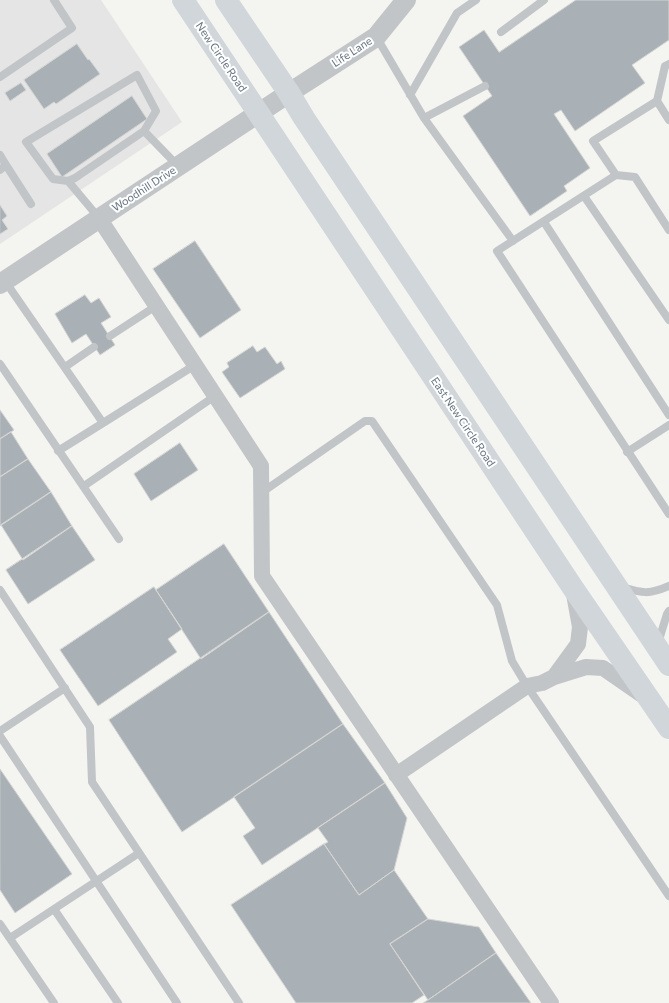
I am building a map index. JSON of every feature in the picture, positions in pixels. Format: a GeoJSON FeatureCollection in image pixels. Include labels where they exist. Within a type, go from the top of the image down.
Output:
{"type":"FeatureCollection","features":[{"type":"Feature","properties":{"kind":"highway","name":"New Circle Road"},"geometry":{"type":"LineString","coordinates":[[183,0],[259,114]]}},
{"type":"Feature","properties":{"kind":"highway"},"geometry":{"type":"LineString","coordinates":[[226,0],[669,665]]}},
{"type":"Feature","properties":{"kind":"highway","name":"East New Circle Road"},"geometry":{"type":"LineString","coordinates":[[259,114],[573,588],[669,728]]}},
{"type":"Feature","properties":{"kind":"street","name":"Life Lane"},"geometry":{"type":"LineString","coordinates":[[288,93],[376,37],[406,0]]}},
{"type":"Feature","properties":{"kind":"street","name":"Woodhill Drive"},"geometry":{"type":"LineString","coordinates":[[2,282],[259,114],[288,93]]}},
{"type":"Feature","properties":{"kind":"street"},"geometry":{"type":"LineString","coordinates":[[99,218],[261,466],[262,576],[551,1003]]}},
{"type":"Feature","properties":{"kind":"street"},"geometry":{"type":"LineString","coordinates":[[554,677],[578,644],[580,627],[573,588]]}},
{"type":"Feature","properties":{"kind":"street"},"geometry":{"type":"LineString","coordinates":[[396,775],[527,686],[542,683],[554,677],[586,667],[603,668],[651,701]]}},
{"type":"Feature","properties":{"kind":"lane"},"geometry":{"type":"LineString","coordinates":[[0,77],[72,28],[54,0]]}},
{"type":"Feature","properties":{"kind":"lane"},"geometry":{"type":"LineString","coordinates":[[410,95],[457,13],[476,0]]}},
{"type":"Feature","properties":{"kind":"lane"},"geometry":{"type":"LineString","coordinates":[[501,32],[544,0]]}},
{"type":"Feature","properties":{"kind":"lane"},"geometry":{"type":"LineString","coordinates":[[376,37],[424,118],[513,241]]}},
{"type":"Feature","properties":{"kind":"lane"},"geometry":{"type":"LineString","coordinates":[[616,175],[593,141],[657,100],[666,66],[669,64]]}},
{"type":"Feature","properties":{"kind":"lane"},"geometry":{"type":"LineString","coordinates":[[137,75],[156,111],[144,131],[75,178],[68,181],[53,179],[26,142],[137,75]]}},
{"type":"Feature","properties":{"kind":"lane"},"geometry":{"type":"LineString","coordinates":[[424,118],[485,86]]}},
{"type":"Feature","properties":{"kind":"lane"},"geometry":{"type":"LineString","coordinates":[[657,100],[668,117]]}},
{"type":"Feature","properties":{"kind":"lane"},"geometry":{"type":"LineString","coordinates":[[144,131],[178,167]]}},
{"type":"Feature","properties":{"kind":"lane"},"geometry":{"type":"LineString","coordinates":[[0,155],[3,167],[31,204]]}},
{"type":"Feature","properties":{"kind":"lane"},"geometry":{"type":"LineString","coordinates":[[669,230],[634,177],[616,175],[497,251],[627,452],[669,514]]}},
{"type":"Feature","properties":{"kind":"lane"},"geometry":{"type":"LineString","coordinates":[[68,181],[99,218]]}},
{"type":"Feature","properties":{"kind":"lane"},"geometry":{"type":"LineString","coordinates":[[584,196],[669,320]]}},
{"type":"Feature","properties":{"kind":"lane"},"geometry":{"type":"LineString","coordinates":[[544,222],[669,415]]}},
{"type":"Feature","properties":{"kind":"lane"},"geometry":{"type":"LineString","coordinates":[[2,282],[65,367],[104,423]]}},
{"type":"Feature","properties":{"kind":"lane"},"geometry":{"type":"LineString","coordinates":[[110,336],[156,306]]}},
{"type":"Feature","properties":{"kind":"lane"},"geometry":{"type":"LineString","coordinates":[[65,367],[94,347]]}},
{"type":"Feature","properties":{"kind":"lane"},"geometry":{"type":"LineString","coordinates":[[0,364],[119,539]]}},
{"type":"Feature","properties":{"kind":"lane"},"geometry":{"type":"LineString","coordinates":[[58,451],[195,365]]}},
{"type":"Feature","properties":{"kind":"lane"},"geometry":{"type":"LineString","coordinates":[[84,486],[215,396]]}},
{"type":"Feature","properties":{"kind":"lane"},"geometry":{"type":"LineString","coordinates":[[261,493],[365,421],[372,421],[497,605],[512,661],[527,686],[669,896]]}},
{"type":"Feature","properties":{"kind":"lane"},"geometry":{"type":"LineString","coordinates":[[627,452],[669,425]]}},
{"type":"Feature","properties":{"kind":"lane"},"geometry":{"type":"LineString","coordinates":[[616,585],[642,593],[659,591],[669,586]]}},
{"type":"Feature","properties":{"kind":"lane"},"geometry":{"type":"LineString","coordinates":[[0,590],[90,727],[92,782],[239,1003]]}},
{"type":"Feature","properties":{"kind":"lane"},"geometry":{"type":"LineString","coordinates":[[657,648],[666,614],[669,611]]}},
{"type":"Feature","properties":{"kind":"lane"},"geometry":{"type":"LineString","coordinates":[[0,731],[65,688]]}},
{"type":"Feature","properties":{"kind":"lane"},"geometry":{"type":"LineString","coordinates":[[0,736],[177,1003]]}},
{"type":"Feature","properties":{"kind":"lane"},"geometry":{"type":"LineString","coordinates":[[10,938],[139,853]]}},
{"type":"Feature","properties":{"kind":"lane"},"geometry":{"type":"LineString","coordinates":[[54,909],[118,1003]]}},
{"type":"Feature","properties":{"kind":"lane"},"geometry":{"type":"LineString","coordinates":[[0,924],[54,1003]]}},
{"type":"Feature","properties":{"kind":"shaded area"},"geometry":{"type":"Polygon","coordinates":[[[0,0],[101,0],[182,122],[0,244],[0,0]]]}},
{"type":"Feature","properties":{"kind":"building"},"geometry":{"type":"Polygon","coordinates":[[[576,0],[669,0],[669,40],[632,65],[645,83],[575,131],[561,110],[554,114],[590,168],[564,186],[567,191],[530,216],[463,116],[492,96],[459,47],[484,30],[499,52],[576,0]]]}},
{"type":"Feature","properties":{"kind":"building"},"geometry":{"type":"Polygon","coordinates":[[[77,44],[100,74],[56,104],[54,102],[44,109],[24,80],[77,44]]]}},
{"type":"Feature","properties":{"kind":"building"},"geometry":{"type":"Polygon","coordinates":[[[21,83],[26,90],[10,101],[5,93],[21,83]]]}},
{"type":"Feature","properties":{"kind":"building"},"geometry":{"type":"Polygon","coordinates":[[[132,96],[147,119],[62,177],[47,154],[132,96]]]}},
{"type":"Feature","properties":{"kind":"building"},"geometry":{"type":"Polygon","coordinates":[[[0,205],[7,216],[2,220],[8,229],[0,234],[0,205]]]}},
{"type":"Feature","properties":{"kind":"building"},"geometry":{"type":"Polygon","coordinates":[[[195,241],[241,310],[200,338],[153,269],[195,241]]]}},
{"type":"Feature","properties":{"kind":"building"},"geometry":{"type":"Polygon","coordinates":[[[85,295],[91,303],[99,298],[111,317],[101,323],[115,345],[100,355],[86,334],[72,343],[55,314],[85,295]]]}},
{"type":"Feature","properties":{"kind":"building"},"geometry":{"type":"Polygon","coordinates":[[[253,346],[257,352],[265,347],[277,364],[281,361],[285,369],[240,398],[222,372],[229,367],[227,363],[253,346]]]}},
{"type":"Feature","properties":{"kind":"building"},"geometry":{"type":"Polygon","coordinates":[[[0,410],[14,430],[0,439],[0,410]]]}},
{"type":"Feature","properties":{"kind":"building"},"geometry":{"type":"Polygon","coordinates":[[[11,432],[28,459],[0,477],[0,439],[11,432]]]}},
{"type":"Feature","properties":{"kind":"building"},"geometry":{"type":"Polygon","coordinates":[[[180,443],[198,470],[151,501],[134,474],[180,443]]]}},
{"type":"Feature","properties":{"kind":"building"},"geometry":{"type":"Polygon","coordinates":[[[28,459],[51,492],[0,526],[0,477],[28,459]]]}},
{"type":"Feature","properties":{"kind":"building"},"geometry":{"type":"Polygon","coordinates":[[[51,492],[72,526],[23,560],[1,525],[51,492]]]}},
{"type":"Feature","properties":{"kind":"building"},"geometry":{"type":"Polygon","coordinates":[[[72,526],[95,560],[28,604],[6,570],[72,526]]]}},
{"type":"Feature","properties":{"kind":"building"},"geometry":{"type":"Polygon","coordinates":[[[224,544],[269,612],[201,659],[156,590],[224,544]]]}},
{"type":"Feature","properties":{"kind":"building"},"geometry":{"type":"Polygon","coordinates":[[[154,587],[182,629],[168,639],[177,652],[98,706],[60,650],[154,587]]]}},
{"type":"Feature","properties":{"kind":"building"},"geometry":{"type":"Polygon","coordinates":[[[269,612],[343,724],[182,832],[109,720],[269,612]]]}},
{"type":"Feature","properties":{"kind":"building"},"geometry":{"type":"Polygon","coordinates":[[[343,724],[385,783],[262,865],[243,836],[255,828],[234,797],[343,724]]]}},
{"type":"Feature","properties":{"kind":"building"},"geometry":{"type":"Polygon","coordinates":[[[0,769],[72,874],[15,913],[0,890],[0,769]]]}},
{"type":"Feature","properties":{"kind":"building"},"geometry":{"type":"Polygon","coordinates":[[[385,783],[407,818],[394,870],[359,895],[324,844],[328,842],[318,828],[385,783]]]}},
{"type":"Feature","properties":{"kind":"building"},"geometry":{"type":"Polygon","coordinates":[[[324,844],[359,895],[394,870],[428,919],[390,944],[424,995],[412,1003],[296,1003],[231,905],[324,844]]]}},
{"type":"Feature","properties":{"kind":"building"},"geometry":{"type":"Polygon","coordinates":[[[428,919],[479,927],[496,953],[428,1000],[390,944],[428,919]]]}},
{"type":"Feature","properties":{"kind":"building"},"geometry":{"type":"Polygon","coordinates":[[[496,953],[531,1003],[423,1003],[428,1000],[496,953]]]}}]}
